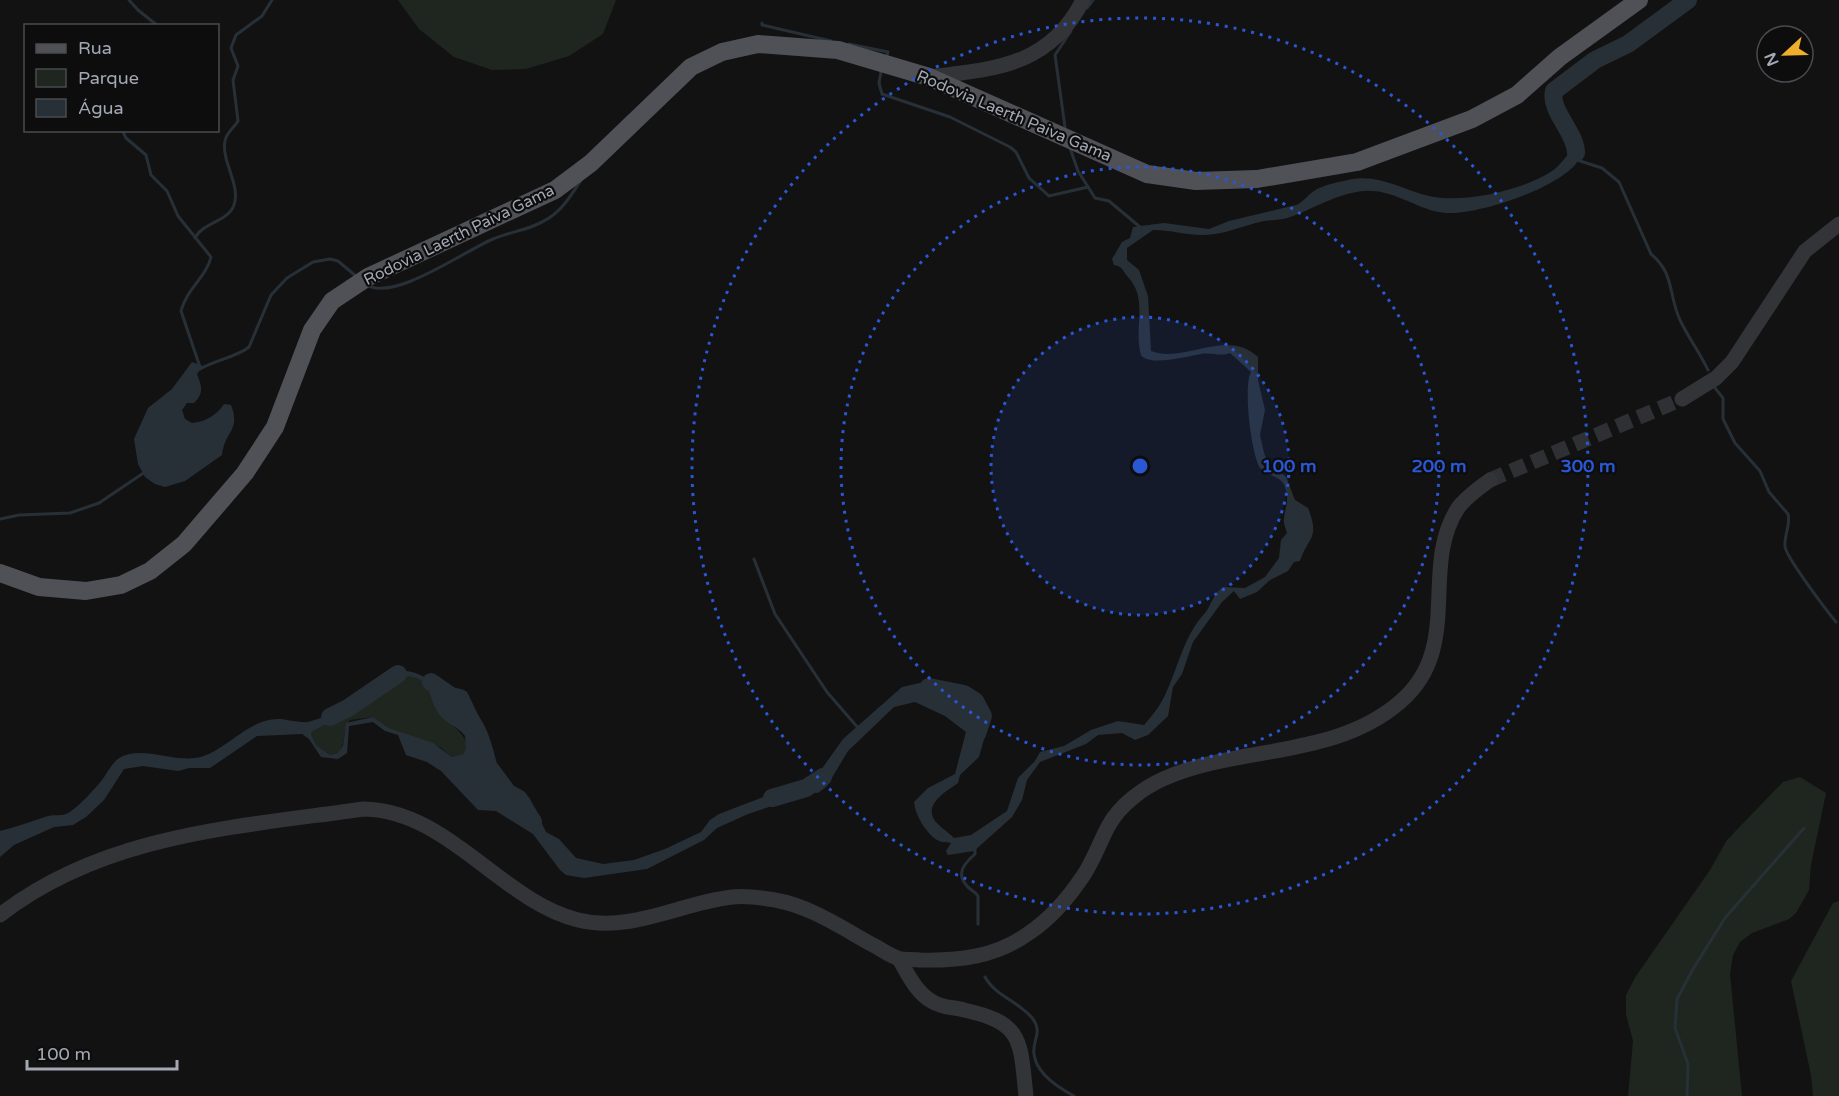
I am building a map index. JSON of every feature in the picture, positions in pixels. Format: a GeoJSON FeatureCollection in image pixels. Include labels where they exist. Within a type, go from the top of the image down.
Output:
{"type":"FeatureCollection","features":[{"type":"Feature","properties":{"kind":"main road","name":"Rodovia Laerth Paiva Gama"},"geometry":{"type":"LineString","coordinates":[[0,573],[39,587],[86,591],[121,585],[156,567],[184,544],[216,507],[244,473],[275,427],[312,330],[332,301],[368,277],[555,190],[591,163],[691,67],[706,58],[740,47],[759,44],[837,50],[929,77],[1148,174],[1196,181],[1257,179],[1357,162],[1480,115],[1517,95],[1579,42],[1639,0]]}},
{"type":"Feature","properties":{"kind":"street"},"geometry":{"type":"LineString","coordinates":[[929,77],[986,69],[1037,54],[1056,40],[1083,0]]}},
{"type":"Feature","properties":{"kind":"street"},"geometry":{"type":"LineString","coordinates":[[1682,399],[1716,378],[1732,362],[1805,251],[1839,224]]}},
{"type":"Feature","properties":{"kind":"street"},"geometry":{"type":"LineString","coordinates":[[0,915],[73,871],[143,844],[231,827],[364,809],[379,809],[402,815],[435,832],[546,908],[576,920],[616,924],[633,922],[692,905],[735,897],[753,897],[782,901],[802,908],[899,958],[974,958],[1026,936],[1043,923],[1084,875],[1113,818],[1136,797],[1164,779],[1224,761],[1320,742],[1352,732],[1368,726],[1402,701],[1428,668],[1433,650],[1440,605],[1441,556],[1453,517],[1460,504],[1490,480]]}},
{"type":"Feature","properties":{"kind":"street"},"geometry":{"type":"LineString","coordinates":[[899,958],[913,983],[933,1003],[993,1017],[1011,1029],[1022,1053],[1026,1096]]}},
{"type":"Feature","properties":{"kind":"green space"},"geometry":{"type":"Polygon","coordinates":[[[398,0],[616,0],[603,34],[569,56],[526,69],[492,70],[454,57],[419,29],[398,0]]]}},
{"type":"Feature","properties":{"kind":"green space"},"geometry":{"type":"Polygon","coordinates":[[[403,676],[417,678],[425,683],[436,708],[462,734],[467,748],[463,754],[452,757],[440,747],[389,728],[373,717],[350,720],[338,753],[330,755],[316,745],[311,734],[313,731],[349,712],[357,699],[374,688],[403,676]]]}},
{"type":"Feature","properties":{"kind":"green space"},"geometry":{"type":"Polygon","coordinates":[[[1800,777],[1826,793],[1811,865],[1809,890],[1796,913],[1789,919],[1752,933],[1740,942],[1733,955],[1730,974],[1742,1096],[1628,1096],[1633,1041],[1626,1014],[1626,995],[1636,976],[1710,870],[1727,840],[1783,782],[1800,777]]]}},
{"type":"Feature","properties":{"kind":"green space"},"geometry":{"type":"Polygon","coordinates":[[[1839,901],[1839,1096],[1813,1096],[1811,1075],[1791,981],[1833,903],[1839,901]]]}},
{"type":"Feature","properties":{"kind":"water"},"geometry":{"type":"Polygon","coordinates":[[[1571,130],[1579,139],[1581,153],[1578,161],[1554,181],[1497,205],[1478,210],[1446,213],[1425,208],[1386,193],[1354,192],[1287,218],[1264,221],[1211,235],[1153,230],[1127,248],[1127,260],[1139,270],[1148,296],[1151,351],[1164,354],[1178,353],[1219,345],[1233,345],[1246,349],[1258,357],[1258,380],[1265,410],[1260,435],[1264,453],[1268,463],[1286,477],[1295,500],[1308,508],[1313,526],[1312,536],[1300,561],[1294,562],[1288,571],[1270,580],[1257,592],[1240,599],[1234,591],[1222,602],[1193,642],[1182,674],[1173,687],[1168,716],[1148,735],[1135,740],[1122,733],[1098,735],[1086,744],[1040,762],[1027,780],[1022,800],[1012,817],[974,851],[948,855],[946,851],[951,843],[942,842],[932,836],[917,813],[914,802],[928,788],[955,774],[966,732],[945,716],[915,702],[894,707],[848,751],[827,786],[818,793],[796,790],[793,799],[748,814],[717,828],[704,840],[647,869],[584,878],[566,875],[533,834],[496,811],[478,810],[441,771],[427,762],[406,755],[398,735],[385,731],[373,722],[349,726],[347,753],[338,759],[321,757],[309,739],[302,734],[257,736],[210,768],[189,768],[178,771],[143,766],[124,769],[104,800],[86,817],[73,825],[54,827],[14,845],[0,857],[0,831],[48,816],[70,812],[91,793],[114,763],[123,756],[149,753],[177,758],[203,756],[212,753],[253,726],[268,720],[305,722],[328,715],[339,710],[381,677],[392,672],[404,671],[428,679],[452,697],[464,701],[475,711],[489,735],[504,790],[510,803],[517,806],[529,797],[546,832],[559,839],[576,858],[603,864],[634,860],[665,849],[701,832],[710,820],[719,814],[816,777],[843,739],[902,687],[924,682],[940,685],[963,699],[971,708],[989,713],[990,717],[979,757],[960,775],[958,783],[938,799],[932,809],[935,821],[954,838],[971,835],[1007,811],[1018,778],[1035,761],[1040,752],[1064,746],[1091,730],[1118,721],[1144,725],[1163,699],[1192,631],[1216,594],[1223,587],[1245,588],[1265,577],[1279,558],[1281,540],[1287,533],[1284,524],[1287,500],[1285,487],[1280,480],[1260,468],[1254,449],[1248,405],[1251,372],[1230,353],[1160,360],[1152,360],[1141,355],[1138,295],[1128,277],[1121,268],[1114,265],[1112,259],[1122,242],[1130,238],[1133,227],[1164,223],[1209,229],[1229,221],[1296,205],[1318,189],[1363,178],[1443,198],[1493,194],[1526,184],[1555,169],[1571,151],[1564,131],[1571,130]],[[403,676],[374,688],[357,699],[346,714],[313,731],[311,734],[316,745],[330,755],[338,753],[343,746],[346,723],[373,717],[389,728],[433,743],[452,757],[463,754],[466,749],[465,736],[439,714],[425,683],[413,677],[403,676]]]}},
{"type":"Feature","properties":{"kind":"water"},"geometry":{"type":"Polygon","coordinates":[[[192,362],[203,366],[197,374],[201,390],[194,403],[187,403],[182,410],[185,419],[192,423],[197,422],[214,415],[224,404],[231,405],[234,414],[233,426],[222,455],[185,481],[165,487],[145,477],[138,464],[134,439],[148,408],[172,389],[192,362]]]}},
{"type":"Feature","properties":{"kind":"waterway"},"geometry":{"type":"LineString","coordinates":[[129,0],[156,24]]}},
{"type":"Feature","properties":{"kind":"waterway"},"geometry":{"type":"LineString","coordinates":[[195,238],[204,228],[231,211],[234,205],[235,189],[225,149],[227,135],[238,121],[233,80],[238,66],[231,48],[236,35],[262,16],[272,0]]}},
{"type":"Feature","properties":{"kind":"waterway"},"geometry":{"type":"LineString","coordinates":[[1087,8],[1093,0]]}},
{"type":"Feature","properties":{"kind":"waterway"},"geometry":{"type":"LineString","coordinates":[[1576,153],[1572,137],[1555,106],[1554,91],[1595,60],[1628,44],[1688,0]]}},
{"type":"Feature","properties":{"kind":"waterway"},"geometry":{"type":"LineString","coordinates":[[762,23],[762,25],[831,41]]}},
{"type":"Feature","properties":{"kind":"waterway"},"geometry":{"type":"LineString","coordinates":[[1065,127],[1055,55],[1071,31]]}},
{"type":"Feature","properties":{"kind":"waterway"},"geometry":{"type":"LineString","coordinates":[[849,44],[888,52],[887,55]]}},
{"type":"Feature","properties":{"kind":"waterway"},"geometry":{"type":"LineString","coordinates":[[881,72],[879,83],[882,94],[950,117],[1010,147],[1016,152],[1029,178],[1049,196],[1088,187]]}},
{"type":"Feature","properties":{"kind":"waterway"},"geometry":{"type":"LineString","coordinates":[[123,132],[126,138],[146,155],[151,175],[167,191],[178,216],[211,257],[209,264],[187,296],[181,311],[200,367]]}},
{"type":"Feature","properties":{"kind":"waterway"},"geometry":{"type":"LineString","coordinates":[[1070,148],[1078,171],[1095,198],[1109,201],[1140,227]]}},
{"type":"Feature","properties":{"kind":"waterway"},"geometry":{"type":"LineString","coordinates":[[1577,160],[1602,168],[1619,182],[1651,254],[1668,277],[1680,320],[1708,370]]}},
{"type":"Feature","properties":{"kind":"waterway"},"geometry":{"type":"LineString","coordinates":[[367,285],[379,288],[394,287],[412,281],[493,239],[542,222],[563,206],[581,180]]}},
{"type":"Feature","properties":{"kind":"waterway"},"geometry":{"type":"LineString","coordinates":[[200,369],[249,347],[271,295],[287,278],[313,262],[330,259],[338,261],[357,277]]}},
{"type":"Feature","properties":{"kind":"waterway"},"geometry":{"type":"LineString","coordinates":[[1715,388],[1723,398],[1723,419],[1735,443],[1760,471],[1769,492],[1788,514],[1789,522],[1785,542],[1787,552],[1807,584],[1836,622]]}},
{"type":"Feature","properties":{"kind":"waterway"},"geometry":{"type":"LineString","coordinates":[[0,519],[19,515],[70,513],[99,503],[145,472]]}},
{"type":"Feature","properties":{"kind":"waterway"},"geometry":{"type":"LineString","coordinates":[[754,559],[775,614],[827,692],[859,729]]}},
{"type":"Feature","properties":{"kind":"waterway"},"geometry":{"type":"LineString","coordinates":[[330,717],[348,708],[398,674]]}},
{"type":"Feature","properties":{"kind":"waterway"},"geometry":{"type":"LineString","coordinates":[[431,682],[451,696],[460,698],[471,721]]}},
{"type":"Feature","properties":{"kind":"waterway"},"geometry":{"type":"LineString","coordinates":[[929,687],[964,694],[975,701],[983,716],[977,734]]}},
{"type":"Feature","properties":{"kind":"waterway"},"geometry":{"type":"LineString","coordinates":[[491,770],[508,793],[519,799],[533,822]]}},
{"type":"Feature","properties":{"kind":"waterway"},"geometry":{"type":"LineString","coordinates":[[772,798],[806,788],[823,777]]}},
{"type":"Feature","properties":{"kind":"waterway"},"geometry":{"type":"LineString","coordinates":[[1687,1096],[1688,1064],[1675,1028],[1677,999],[1725,918],[1804,828]]}},
{"type":"Feature","properties":{"kind":"waterway"},"geometry":{"type":"LineString","coordinates":[[975,846],[975,854],[963,868],[962,877],[967,886],[978,896],[978,924]]}},
{"type":"Feature","properties":{"kind":"waterway"},"geometry":{"type":"LineString","coordinates":[[985,977],[995,989],[1033,1019],[1037,1028],[1034,1054],[1039,1067],[1055,1084],[1074,1096]]}},
{"type":"Feature","properties":{"kind":"tunnel"},"geometry":{"type":"LineString","coordinates":[[1490,480],[1682,399]]}}]}
